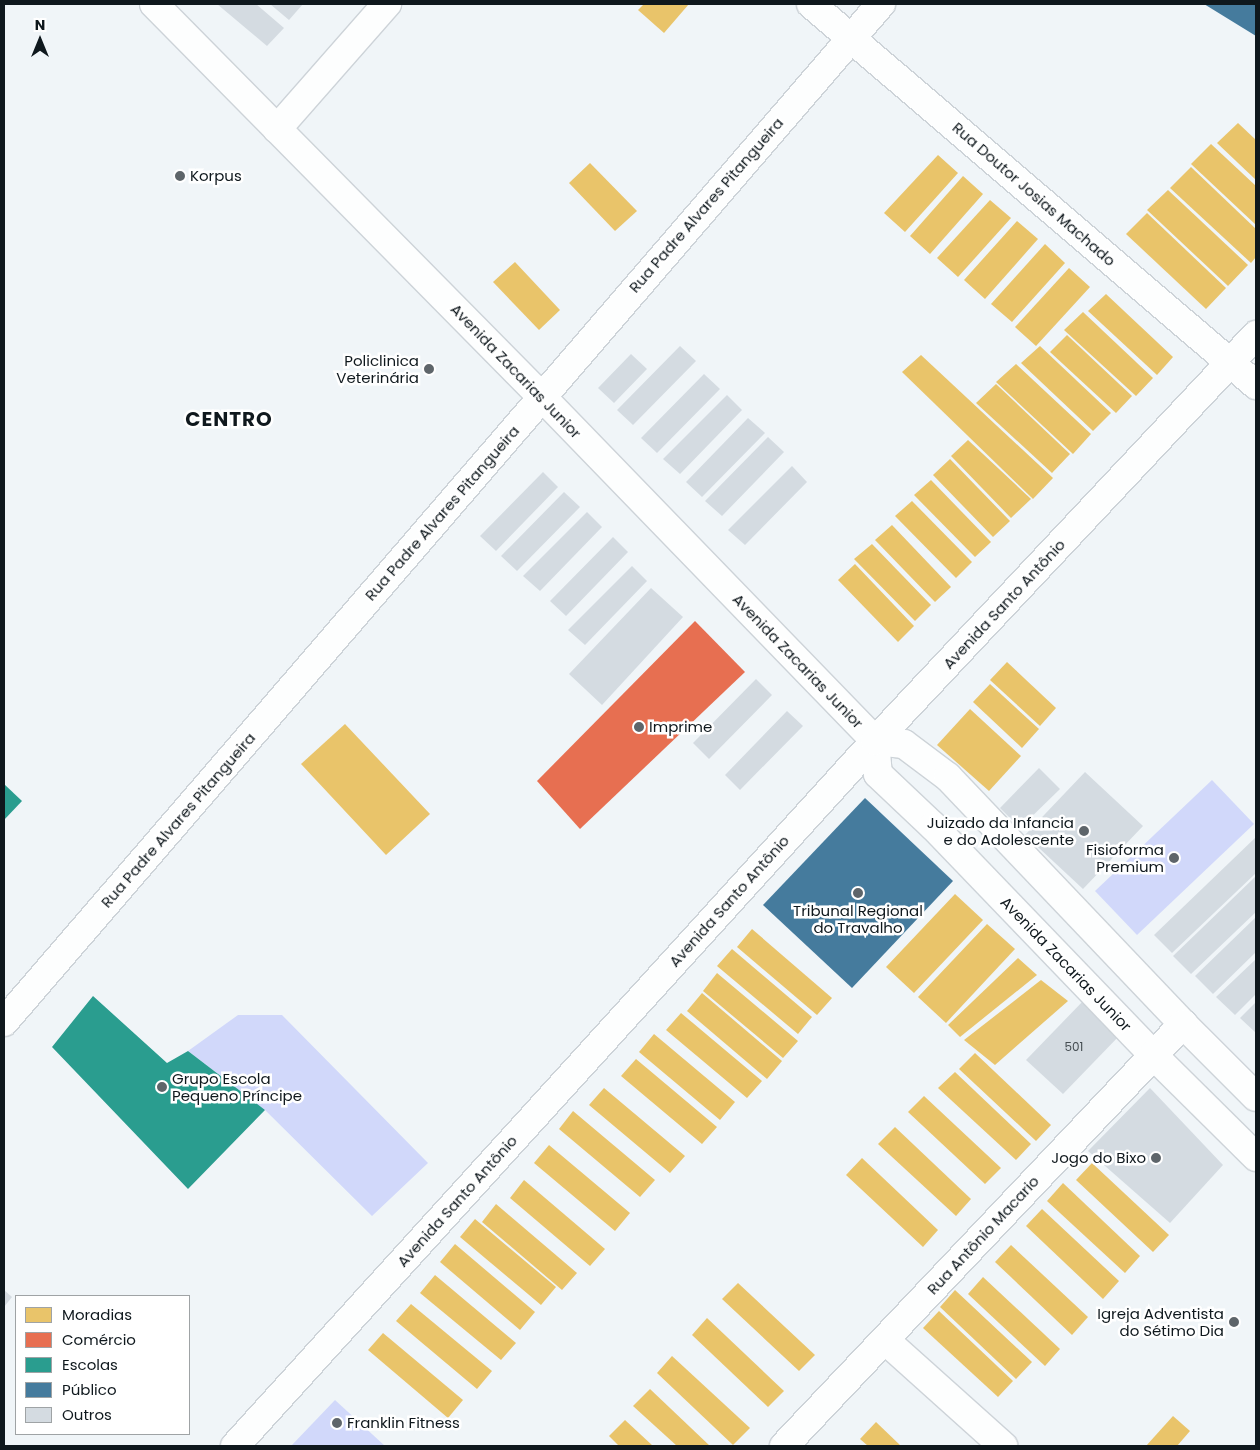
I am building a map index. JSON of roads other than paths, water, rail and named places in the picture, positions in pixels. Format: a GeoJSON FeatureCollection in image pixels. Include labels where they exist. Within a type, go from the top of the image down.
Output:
{"type":"FeatureCollection","features":[{"type":"Feature","properties":{"kind":"street","name":"Avenida Zacarias Junior"},"geometry":{"type":"LineString","coordinates":[[154,4],[542,397],[875,741],[878,774],[933,826],[1153,1055],[1256,1157]]}},
{"type":"Feature","properties":{"kind":"street"},"geometry":{"type":"LineString","coordinates":[[277,129],[387,4]]}},
{"type":"Feature","properties":{"kind":"street","name":"Rua Doutor Josias Machado"},"geometry":{"type":"LineString","coordinates":[[811,4],[1256,385]]}},
{"type":"Feature","properties":{"kind":"street","name":"Rua Padre Alvares Pitangueira"},"geometry":{"type":"LineString","coordinates":[[4,1022],[850,37],[881,4]]}},
{"type":"Feature","properties":{"kind":"street","name":"Avenida Santo Antônio"},"geometry":{"type":"LineString","coordinates":[[235,1446],[875,741],[1232,363],[1256,335]]}},
{"type":"Feature","properties":{"kind":"street","name":"Avenida Zacarias Junior"},"geometry":{"type":"LineString","coordinates":[[875,741],[904,744],[948,777],[1183,1024],[1256,1097]]}},
{"type":"Feature","properties":{"kind":"street","name":"Rua Antônio Macario"},"geometry":{"type":"LineString","coordinates":[[784,1446],[1183,1024]]}},
{"type":"Feature","properties":{"kind":"street"},"geometry":{"type":"LineString","coordinates":[[885,1340],[1003,1446]]}},
{"type":"Feature","properties":{"kind":"place","name":"Korpus"},"geometry":{"type":"Point","coordinates":[180,176]}},
{"type":"Feature","properties":{"kind":"place","name":"Policlinica Veterinária"},"geometry":{"type":"Point","coordinates":[429,369]}},
{"type":"Feature","properties":{"kind":"place","name":"Imprime"},"geometry":{"type":"Point","coordinates":[639,727]}},
{"type":"Feature","properties":{"kind":"place","name":"Juizado da Infancia e do Adolescente"},"geometry":{"type":"Point","coordinates":[1084,831]}},
{"type":"Feature","properties":{"kind":"place","name":"Fisioforma Premium"},"geometry":{"type":"Point","coordinates":[1174,858]}},
{"type":"Feature","properties":{"kind":"place","name":"Tribunal Regional do Travalho"},"geometry":{"type":"Point","coordinates":[858,893]}},
{"type":"Feature","properties":{"kind":"place","name":"Grupo Escola Pequeno Príncipe"},"geometry":{"type":"Point","coordinates":[162,1087]}},
{"type":"Feature","properties":{"kind":"place","name":"Jogo do Bixo"},"geometry":{"type":"Point","coordinates":[1156,1158]}},
{"type":"Feature","properties":{"kind":"place","name":"Igreja Adventista do Sétimo Dia"},"geometry":{"type":"Point","coordinates":[1234,1322]}},
{"type":"Feature","properties":{"kind":"place","name":"Franklin Fitness"},"geometry":{"type":"Point","coordinates":[337,1423]}},
{"type":"Feature","properties":{"kind":"district","name":"CENTRO"},"geometry":{"type":"Point","coordinates":[229,419]}}]}
